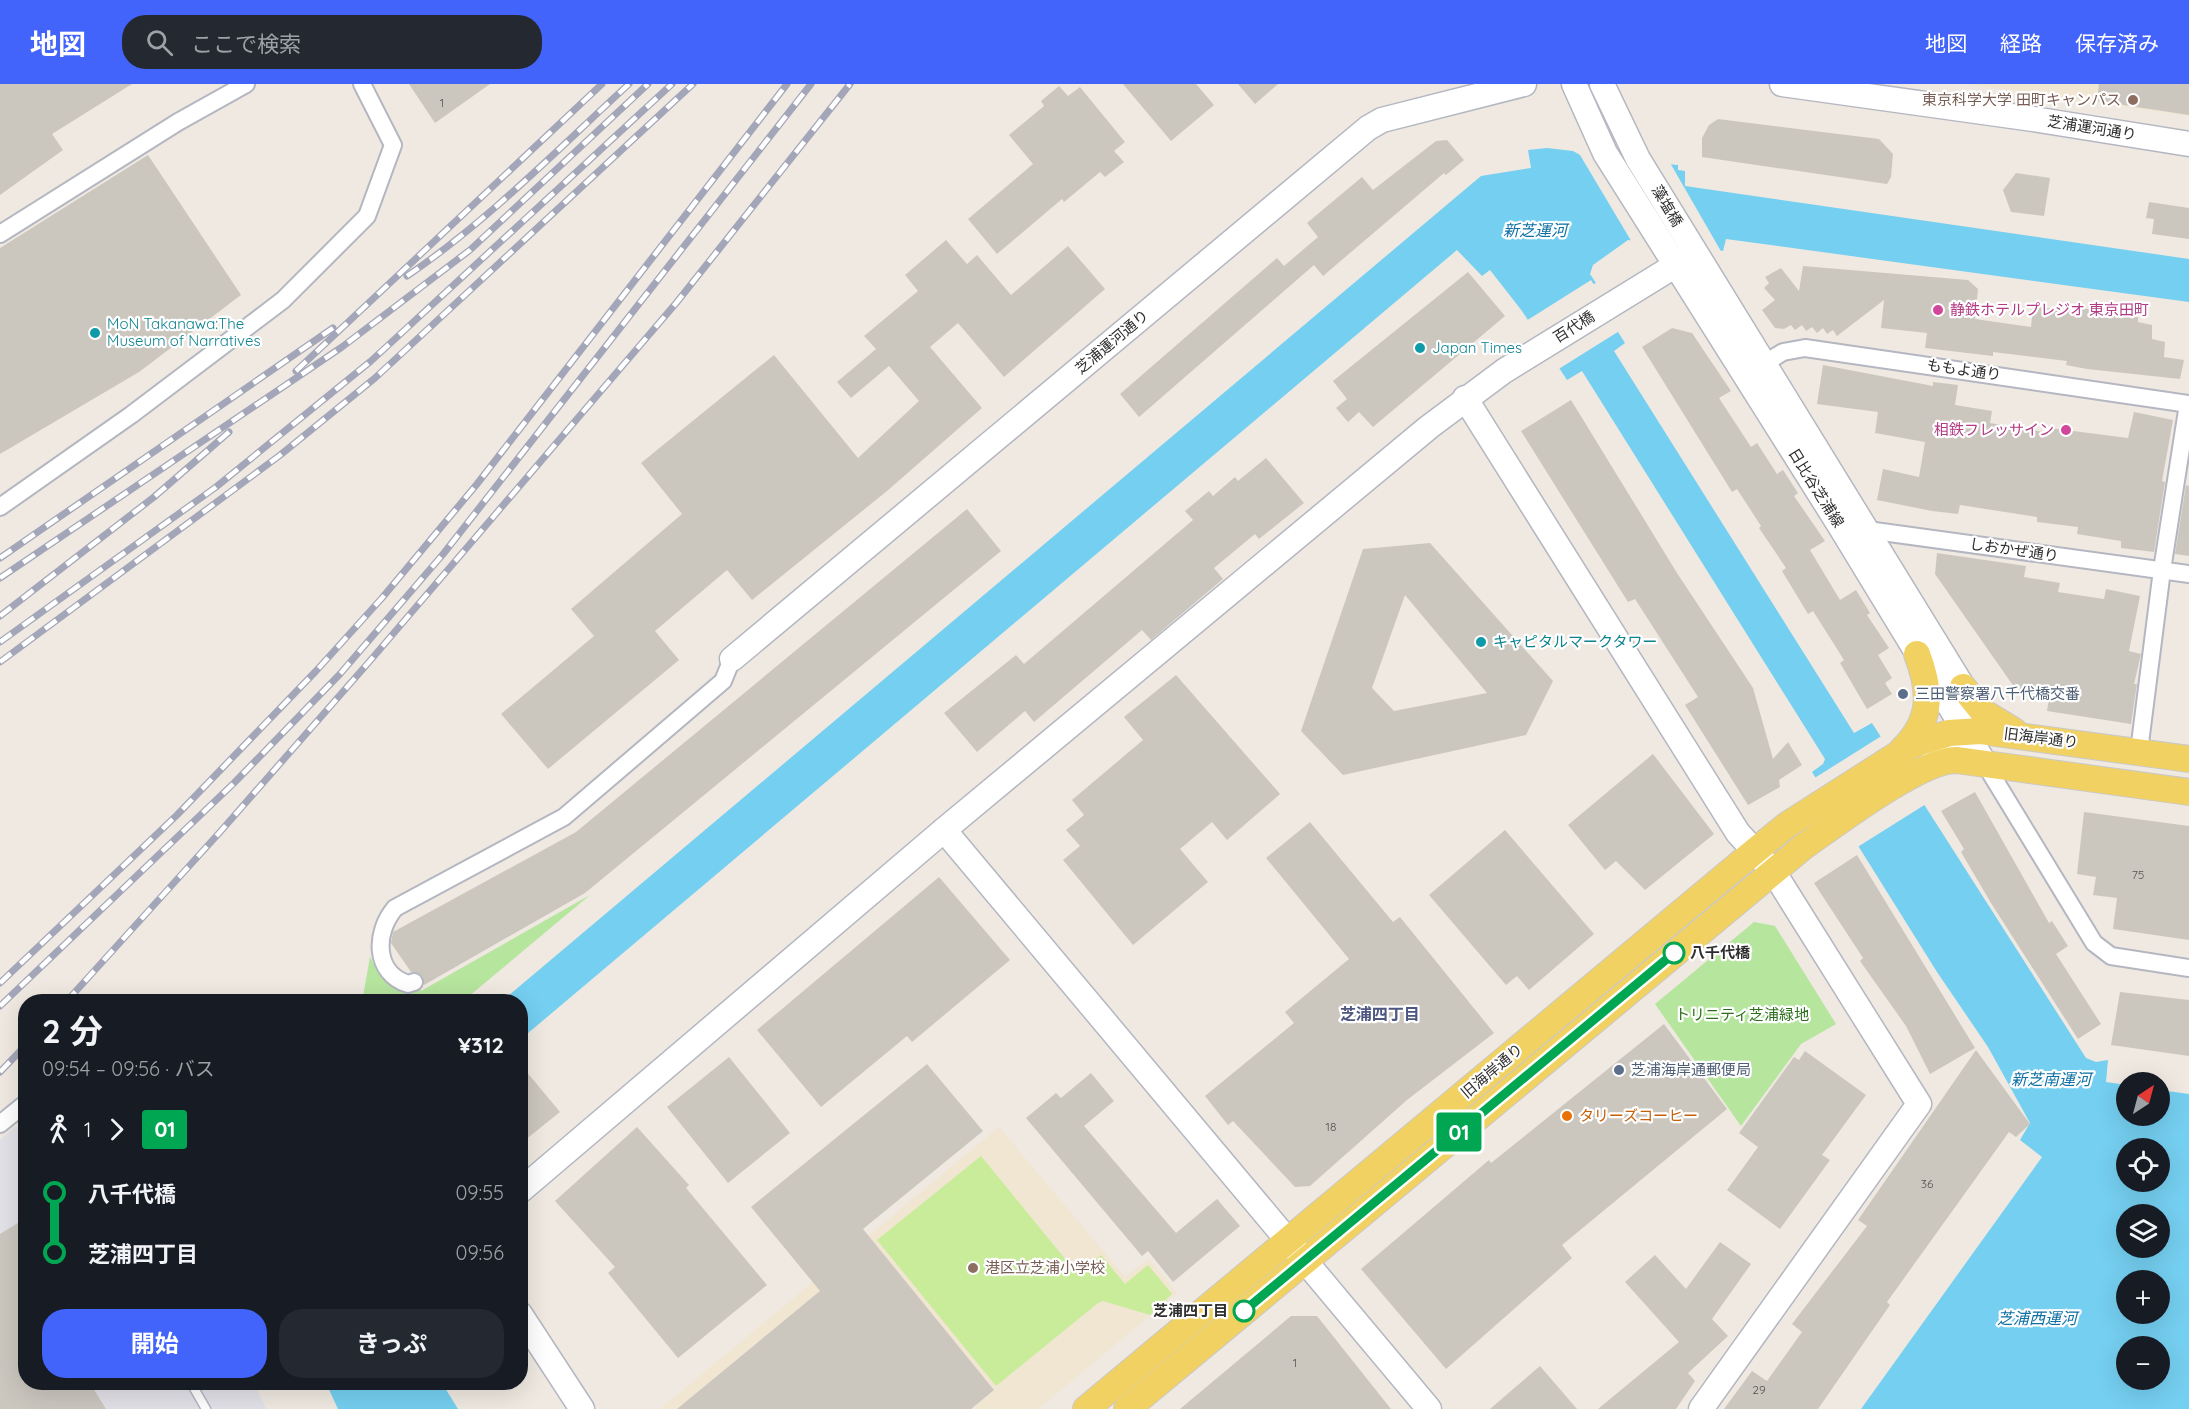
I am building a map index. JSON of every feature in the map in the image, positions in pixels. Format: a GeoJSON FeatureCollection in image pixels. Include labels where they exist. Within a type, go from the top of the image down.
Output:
{"type":"FeatureCollection","features":[{"type":"Feature","properties":{"kind":"main road"},"geometry":{"type":"LineString","coordinates":[[1896,755],[1914,736],[1927,708],[1926,676],[1917,654]]}},
{"type":"Feature","properties":{"kind":"main road"},"geometry":{"type":"LineString","coordinates":[[1963,687],[1983,712],[1996,722],[2024,736]]}},
{"type":"Feature","properties":{"kind":"main road","name":"旧海岸通り"},"geometry":{"type":"LineString","coordinates":[[1086,1409],[1755,851],[1817,806],[1896,755],[1930,737],[1965,731],[2024,736],[2189,759]]}},
{"type":"Feature","properties":{"kind":"main road"},"geometry":{"type":"LineString","coordinates":[[1910,777],[1947,760],[2189,792]]}},
{"type":"Feature","properties":{"kind":"main road","name":"旧海岸通り"},"geometry":{"type":"LineString","coordinates":[[1126,1409],[1773,871],[1830,828],[1910,777]]}},
{"type":"Feature","properties":{"kind":"street"},"geometry":{"type":"LineString","coordinates":[[0,234],[178,122],[246,84]]}},
{"type":"Feature","properties":{"kind":"street"},"geometry":{"type":"LineString","coordinates":[[0,507],[131,415],[284,300],[367,216],[393,145],[362,84]]}},
{"type":"Feature","properties":{"kind":"street","name":"芝浦運河通り"},"geometry":{"type":"LineString","coordinates":[[732,659],[1368,128],[1382,120],[1524,84]]}},
{"type":"Feature","properties":{"kind":"street","name":"藻塩橋"},"geometry":{"type":"LineString","coordinates":[[1574,84],[1605,153],[1679,255]]}},
{"type":"Feature","properties":{"kind":"street","name":"藻塩橋"},"geometry":{"type":"LineString","coordinates":[[1602,84],[1638,159],[1679,255]]}},
{"type":"Feature","properties":{"kind":"street","name":"芝浦運河通り"},"geometry":{"type":"LineString","coordinates":[[1782,84],[2033,119],[2189,144]]}},
{"type":"Feature","properties":{"kind":"street","name":"百代橋"},"geometry":{"type":"LineString","coordinates":[[528,1184],[944,830],[1465,398],[1610,304],[1679,255]]}},
{"type":"Feature","properties":{"kind":"street","name":"日比谷芝浦線"},"geometry":{"type":"LineString","coordinates":[[1679,255],[1755,370],[1869,530],[1963,687],[1967,709],[1965,731]]}},
{"type":"Feature","properties":{"kind":"street","name":"ももよ通り"},"geometry":{"type":"LineString","coordinates":[[1755,370],[1783,352],[1805,348],[2189,404]]}},
{"type":"Feature","properties":{"kind":"street","name":"日比谷芝浦線"},"geometry":{"type":"LineString","coordinates":[[1755,370],[1840,526],[1985,764]]}},
{"type":"Feature","properties":{"kind":"street"},"geometry":{"type":"LineString","coordinates":[[1465,398],[1738,833],[1773,871],[1919,1104],[1701,1409]]}},
{"type":"Feature","properties":{"kind":"street"},"geometry":{"type":"LineString","coordinates":[[2139,751],[2162,570],[2189,404]]}},
{"type":"Feature","properties":{"kind":"street","name":"しおかぜ通り"},"geometry":{"type":"LineString","coordinates":[[1840,526],[2189,574]]}},
{"type":"Feature","properties":{"kind":"street"},"geometry":{"type":"LineString","coordinates":[[414,982],[408,984],[396,981],[387,972],[379,954],[385,924],[395,908],[564,817],[723,681],[732,659]]}},
{"type":"Feature","properties":{"kind":"street"},"geometry":{"type":"LineString","coordinates":[[1910,777],[1949,751],[1965,731]]}},
{"type":"Feature","properties":{"kind":"street"},"geometry":{"type":"LineString","coordinates":[[1985,764],[2094,943],[2111,956],[2189,968]]}},
{"type":"Feature","properties":{"kind":"street"},"geometry":{"type":"LineString","coordinates":[[944,830],[1429,1409]]}},
{"type":"Feature","properties":{"kind":"street"},"geometry":{"type":"LineString","coordinates":[[0,1124],[18,1109]]}},
{"type":"Feature","properties":{"kind":"street"},"geometry":{"type":"LineString","coordinates":[[528,1326],[582,1409]]}},
{"type":"Feature","properties":{"kind":"lane"},"geometry":{"type":"LineString","coordinates":[[195,1390],[206,1409]]}},
{"type":"Feature","properties":{"kind":"shaded area","name":"東京科学大学 田町キャンパス"},"geometry":{"type":"Polygon","coordinates":[[[1966,84],[2189,84],[2189,116],[1966,84]]]}},
{"type":"Feature","properties":{"kind":"shaded area"},"geometry":{"type":"Polygon","coordinates":[[[15,1127],[18,1127],[18,1390],[257,1390],[266,1409],[0,1409],[0,1140],[15,1127]]]}},
{"type":"Feature","properties":{"kind":"shaded area","name":"港区立芝浦小学校"},"geometry":{"type":"Polygon","coordinates":[[[999,1127],[1125,1277],[1149,1259],[1177,1293],[1038,1409],[660,1409],[999,1127]]]}},
{"type":"Feature","properties":{"kind":"green space"},"geometry":{"type":"Polygon","coordinates":[[[590,895],[472,994],[363,994],[370,957],[388,984],[401,989],[418,986],[421,991],[590,895]]]}},
{"type":"Feature","properties":{"kind":"green space","name":"トリニティ芝浦緑地"},"geometry":{"type":"Polygon","coordinates":[[[1754,922],[1775,926],[1836,1024],[1801,1044],[1741,1126],[1655,1004],[1754,922]]]}},
{"type":"Feature","properties":{"kind":"green space"},"geometry":{"type":"Polygon","coordinates":[[[981,1156],[1070,1265],[1078,1270],[1085,1268],[1101,1255],[1125,1284],[1148,1265],[1172,1294],[1150,1315],[1103,1301],[1098,1303],[996,1386],[877,1240],[981,1156]]]}},
{"type":"Feature","properties":{"kind":"water"},"geometry":{"type":"Polygon","coordinates":[[[1547,148],[1573,151],[1582,156],[1678,165],[1678,170],[1685,171],[1685,186],[2189,259],[2189,302],[1726,239],[1723,251],[1628,240],[1593,265],[1590,274],[1596,283],[1589,286],[1625,343],[1614,351],[1854,733],[1872,723],[2086,1058],[2096,1062],[2108,1060],[2106,1082],[2116,1083],[2116,1126],[2170,1126],[2170,1091],[2189,1094],[2189,1409],[1861,1409],[2042,1157],[2020,1140],[2030,1123],[1988,1047],[1937,972],[1812,772],[1823,764],[1825,759],[1582,371],[1567,380],[1522,311],[1490,270],[1482,276],[1457,250],[528,1033],[528,994],[510,994],[1481,176],[1531,168],[1528,150],[1547,148]]]}},
{"type":"Feature","properties":{"kind":"water"},"geometry":{"type":"Polygon","coordinates":[[[329,1390],[446,1390],[458,1409],[338,1409],[329,1390]]]}},
{"type":"Feature","properties":{"kind":"pier"},"geometry":{"type":"Polygon","coordinates":[[[1577,150],[1669,161],[1722,253],[1633,244],[1577,150]]]}},
{"type":"Feature","properties":{"kind":"pier"},"geometry":{"type":"Polygon","coordinates":[[[1591,280],[1621,330],[1557,370],[1526,321],[1591,280]]]}},
{"type":"Feature","properties":{"kind":"pier"},"geometry":{"type":"Polygon","coordinates":[[[1883,735],[1926,804],[1856,848],[1813,779],[1883,735]]]}},
{"type":"Feature","properties":{"kind":"building"},"geometry":{"type":"Polygon","coordinates":[[[0,84],[132,84],[52,134],[63,150],[0,195],[0,84]]]}},
{"type":"Feature","properties":{"kind":"building"},"geometry":{"type":"Polygon","coordinates":[[[409,84],[490,84],[435,123],[409,84]]]}},
{"type":"Feature","properties":{"kind":"building"},"geometry":{"type":"Polygon","coordinates":[[[1123,84],[1196,84],[1214,105],[1171,141],[1123,84]]]}},
{"type":"Feature","properties":{"kind":"building"},"geometry":{"type":"Polygon","coordinates":[[[1238,84],[1278,84],[1255,104],[1238,84]]]}},
{"type":"Feature","properties":{"kind":"building","name":"東京科学大学 田町キャンパス"},"geometry":{"type":"Polygon","coordinates":[[[2099,84],[2189,84],[2189,115],[2097,101],[2099,84]]]}},
{"type":"Feature","properties":{"kind":"building"},"geometry":{"type":"Polygon","coordinates":[[[1059,86],[1068,96],[1080,87],[1125,142],[1114,151],[1124,162],[1105,177],[1100,172],[1064,202],[1062,199],[997,254],[968,219],[1033,164],[1009,135],[1044,106],[1041,101],[1059,86]]]}},
{"type":"Feature","properties":{"kind":"building"},"geometry":{"type":"Polygon","coordinates":[[[1718,119],[1879,139],[1893,154],[1891,177],[1887,184],[1702,157],[1702,138],[1709,125],[1718,119]]]}},
{"type":"Feature","properties":{"kind":"building"},"geometry":{"type":"Polygon","coordinates":[[[1447,140],[1464,160],[1446,175],[1444,173],[1323,276],[1314,265],[1139,417],[1120,394],[1277,258],[1284,266],[1318,237],[1307,223],[1362,177],[1373,190],[1436,141],[1447,140]]]}},
{"type":"Feature","properties":{"kind":"building","name":"MoN Takanawa:The Museum of Narratives"},"geometry":{"type":"Polygon","coordinates":[[[148,155],[241,295],[139,372],[0,454],[0,248],[148,155]]]}},
{"type":"Feature","properties":{"kind":"building"},"geometry":{"type":"Polygon","coordinates":[[[2016,173],[2050,178],[2044,216],[2011,212],[2003,190],[2016,173]]]}},
{"type":"Feature","properties":{"kind":"building"},"geometry":{"type":"Polygon","coordinates":[[[2149,202],[2189,208],[2189,239],[2152,234],[2154,219],[2146,218],[2149,202]]]}},
{"type":"Feature","properties":{"kind":"building"},"geometry":{"type":"Polygon","coordinates":[[[946,240],[967,264],[977,255],[1011,295],[1068,246],[1105,289],[1004,377],[958,323],[930,347],[982,408],[887,491],[752,600],[727,570],[655,631],[679,660],[548,769],[501,714],[594,636],[571,609],[682,514],[641,463],[774,355],[858,458],[919,401],[889,366],[851,398],[837,382],[876,349],[864,336],[918,291],[905,275],[946,240]]]}},
{"type":"Feature","properties":{"kind":"building"},"geometry":{"type":"Polygon","coordinates":[[[1803,266],[1968,280],[1978,289],[1975,319],[2031,327],[2033,306],[2074,312],[2075,307],[2138,317],[2138,322],[2152,325],[2152,339],[2165,342],[2164,357],[2184,360],[2180,379],[2087,369],[2066,365],[2067,361],[1993,352],[1993,356],[1925,348],[1927,333],[1881,328],[1884,300],[1837,336],[1833,330],[1827,334],[1823,328],[1817,333],[1812,327],[1806,331],[1802,325],[1795,330],[1791,325],[1784,329],[1775,328],[1762,310],[1775,300],[1764,288],[1769,283],[1765,277],[1781,268],[1799,291],[1803,266]]]}},
{"type":"Feature","properties":{"kind":"building","name":"Japan Times"},"geometry":{"type":"Polygon","coordinates":[[[1468,272],[1505,316],[1373,427],[1359,412],[1348,422],[1336,408],[1347,399],[1333,381],[1468,272]]]}},
{"type":"Feature","properties":{"kind":"building"},"geometry":{"type":"Polygon","coordinates":[[[1672,328],[1692,333],[1731,391],[1719,398],[1751,447],[1757,443],[1777,474],[1783,470],[1798,493],[1794,496],[1825,541],[1810,550],[1840,600],[1856,590],[1870,613],[1867,615],[1889,648],[1878,655],[1892,678],[1885,683],[1892,694],[1867,709],[1840,663],[1844,660],[1813,611],[1808,614],[1782,571],[1786,568],[1759,528],[1761,526],[1737,489],[1732,492],[1642,347],[1672,328]]]}},
{"type":"Feature","properties":{"kind":"building"},"geometry":{"type":"Polygon","coordinates":[[[1823,365],[1933,386],[1933,382],[1958,385],[1955,405],[1992,411],[1990,423],[2049,433],[2050,428],[2128,438],[2134,412],[2173,420],[2162,481],[2165,482],[2154,552],[2121,548],[2121,541],[2077,534],[2078,527],[2037,522],[2037,517],[1960,505],[1958,514],[1877,500],[1883,469],[1919,477],[1925,442],[1875,433],[1878,412],[1817,404],[1823,365]]]}},
{"type":"Feature","properties":{"kind":"building"},"geometry":{"type":"Polygon","coordinates":[[[1571,400],[1677,573],[1753,688],[1773,759],[1788,742],[1802,765],[1779,780],[1780,787],[1748,805],[1685,705],[1698,697],[1635,599],[1628,602],[1521,431],[1571,400]]]}},
{"type":"Feature","properties":{"kind":"building"},"geometry":{"type":"Polygon","coordinates":[[[1266,458],[1304,503],[1259,539],[1255,534],[1214,568],[1223,579],[1151,640],[1142,630],[1034,722],[1025,711],[977,752],[944,713],[1016,655],[1024,664],[1193,520],[1185,511],[1209,491],[1213,496],[1235,477],[1238,481],[1266,458]]]}},
{"type":"Feature","properties":{"kind":"building"},"geometry":{"type":"Polygon","coordinates":[[[2186,485],[2189,486],[2189,556],[2175,554],[2186,485]]]}},
{"type":"Feature","properties":{"kind":"building"},"geometry":{"type":"Polygon","coordinates":[[[967,509],[1001,551],[585,893],[424,985],[421,975],[411,972],[391,943],[393,932],[576,832],[967,509]]]}},
{"type":"Feature","properties":{"kind":"building","name":"キャピタルマークタワー"},"geometry":{"type":"Polygon","coordinates":[[[1430,543],[1553,681],[1526,735],[1343,775],[1301,731],[1363,549],[1430,543]],[[1405,595],[1372,688],[1394,711],[1487,693],[1405,595]]]}},
{"type":"Feature","properties":{"kind":"building"},"geometry":{"type":"Polygon","coordinates":[[[1937,553],[2026,566],[2024,577],[2060,583],[2058,592],[2104,599],[2106,589],[2140,596],[2129,651],[2141,654],[2134,684],[2137,684],[2131,724],[2047,711],[2049,698],[2019,694],[1935,574],[1937,553]]]}},
{"type":"Feature","properties":{"kind":"building"},"geometry":{"type":"Polygon","coordinates":[[[1176,675],[1280,794],[1227,840],[1212,822],[1180,849],[1208,882],[1133,945],[1063,860],[1080,846],[1066,830],[1084,815],[1072,800],[1143,740],[1124,717],[1176,675]]]}},
{"type":"Feature","properties":{"kind":"building"},"geometry":{"type":"Polygon","coordinates":[[[1653,754],[1714,834],[1645,890],[1616,861],[1605,870],[1568,825],[1653,754]]]}},
{"type":"Feature","properties":{"kind":"building"},"geometry":{"type":"Polygon","coordinates":[[[1975,792],[2049,923],[2052,921],[2068,946],[2056,954],[2101,1024],[2078,1039],[1991,903],[1961,852],[1964,849],[1941,811],[1975,792]]]}},
{"type":"Feature","properties":{"kind":"building"},"geometry":{"type":"Polygon","coordinates":[[[2084,812],[2189,826],[2189,940],[2113,929],[2117,898],[2093,895],[2096,877],[2077,874],[2084,812]]]}},
{"type":"Feature","properties":{"kind":"building"},"geometry":{"type":"Polygon","coordinates":[[[1310,822],[1393,922],[1400,917],[1494,1033],[1407,1100],[1310,1186],[1295,1187],[1233,1121],[1228,1125],[1205,1096],[1294,1023],[1285,1012],[1349,959],[1266,858],[1310,822]]]}},
{"type":"Feature","properties":{"kind":"building"},"geometry":{"type":"Polygon","coordinates":[[[1505,830],[1594,934],[1529,990],[1517,976],[1506,985],[1429,895],[1505,830]]]}},
{"type":"Feature","properties":{"kind":"building"},"geometry":{"type":"Polygon","coordinates":[[[1857,855],[1975,1048],[1930,1074],[1906,1026],[1860,961],[1863,958],[1814,883],[1857,855]]]}},
{"type":"Feature","properties":{"kind":"building"},"geometry":{"type":"Polygon","coordinates":[[[939,877],[1010,960],[912,1042],[907,1036],[821,1107],[757,1030],[939,877]]]}},
{"type":"Feature","properties":{"kind":"building"},"geometry":{"type":"Polygon","coordinates":[[[2120,992],[2189,1000],[2189,1056],[2111,1045],[2120,992]]]}},
{"type":"Feature","properties":{"kind":"building"},"geometry":{"type":"Polygon","coordinates":[[[1664,1024],[1727,1109],[1562,1245],[1572,1258],[1446,1369],[1361,1269],[1489,1160],[1491,1163],[1664,1024]]]}},
{"type":"Feature","properties":{"kind":"building"},"geometry":{"type":"Polygon","coordinates":[[[1976,1050],[2030,1124],[2016,1137],[2009,1132],[1887,1302],[1890,1305],[1818,1409],[1724,1409],[1752,1371],[1767,1381],[1802,1332],[1792,1324],[1867,1226],[1858,1220],[1976,1050]]]}},
{"type":"Feature","properties":{"kind":"building"},"geometry":{"type":"Polygon","coordinates":[[[1805,1051],[1866,1095],[1822,1155],[1830,1160],[1780,1229],[1727,1190],[1758,1147],[1739,1133],[1794,1057],[1799,1060],[1805,1051]]]}},
{"type":"Feature","properties":{"kind":"building"},"geometry":{"type":"Polygon","coordinates":[[[729,1057],[790,1133],[728,1183],[667,1107],[729,1057]]]}},
{"type":"Feature","properties":{"kind":"building"},"geometry":{"type":"Polygon","coordinates":[[[927,1064],[983,1131],[863,1229],[994,1390],[971,1409],[677,1409],[820,1291],[751,1207],[927,1064]]]}},
{"type":"Feature","properties":{"kind":"building"},"geometry":{"type":"Polygon","coordinates":[[[1091,1073],[1114,1101],[1084,1126],[1176,1233],[1217,1199],[1240,1226],[1173,1282],[1148,1251],[1142,1256],[1026,1118],[1056,1093],[1061,1098],[1091,1073]]]}},
{"type":"Feature","properties":{"kind":"building"},"geometry":{"type":"Polygon","coordinates":[[[528,1074],[560,1112],[528,1138],[528,1074]]]}},
{"type":"Feature","properties":{"kind":"building"},"geometry":{"type":"Polygon","coordinates":[[[637,1127],[689,1185],[686,1188],[767,1285],[678,1358],[608,1273],[615,1267],[555,1201],[637,1127]]]}},
{"type":"Feature","properties":{"kind":"building"},"geometry":{"type":"Polygon","coordinates":[[[18,1223],[18,1390],[94,1390],[106,1409],[0,1409],[0,1234],[18,1223]]]}},
{"type":"Feature","properties":{"kind":"building"},"geometry":{"type":"Polygon","coordinates":[[[1720,1242],[1751,1264],[1712,1319],[1728,1336],[1688,1373],[1695,1381],[1676,1409],[1598,1409],[1679,1342],[1625,1282],[1655,1255],[1686,1289],[1720,1242]]]}},
{"type":"Feature","properties":{"kind":"building"},"geometry":{"type":"Polygon","coordinates":[[[1291,1316],[1317,1316],[1391,1409],[1180,1409],[1291,1316]]]}},
{"type":"Feature","properties":{"kind":"building"},"geometry":{"type":"Polygon","coordinates":[[[1540,1366],[1577,1409],[1490,1409],[1540,1366]]]}},
{"type":"Feature","properties":{"kind":"railway"},"geometry":{"type":"LineString","coordinates":[[296,371],[602,84]]}},
{"type":"Feature","properties":{"kind":"railway"},"geometry":{"type":"LineString","coordinates":[[407,276],[437,255],[494,208],[629,84]]}},
{"type":"Feature","properties":{"kind":"railway"},"geometry":{"type":"LineString","coordinates":[[0,578],[342,347],[470,250],[648,84]]}},
{"type":"Feature","properties":{"kind":"railway"},"geometry":{"type":"LineString","coordinates":[[0,642],[216,487],[371,361],[672,84]]}},
{"type":"Feature","properties":{"kind":"railway"},"geometry":{"type":"LineString","coordinates":[[0,662],[279,456],[375,378],[693,84]]}},
{"type":"Feature","properties":{"kind":"railway"},"geometry":{"type":"LineString","coordinates":[[0,983],[177,815],[316,671],[382,598],[477,484],[787,84]]}},
{"type":"Feature","properties":{"kind":"railway"},"geometry":{"type":"LineString","coordinates":[[0,1006],[234,783],[340,674],[444,553],[811,84]]}},
{"type":"Feature","properties":{"kind":"railway"},"geometry":{"type":"LineString","coordinates":[[73,994],[220,832],[369,662],[677,302],[850,84]]}},
{"type":"Feature","properties":{"kind":"railway"},"geometry":{"type":"LineString","coordinates":[[0,558],[333,328]]}},
{"type":"Feature","properties":{"kind":"railway"},"geometry":{"type":"LineString","coordinates":[[0,616],[154,497],[229,432]]}},
{"type":"Feature","properties":{"kind":"railway"},"geometry":{"type":"LineString","coordinates":[[0,1072],[18,1053]]}},
{"type":"Feature","properties":{"kind":"bus line","name":"01"},"geometry":{"type":"LineString","coordinates":[[1244,1311],[1674,953]]}},
{"type":"Feature","properties":{"kind":"place","name":"東京科学大学 田町キャンパス"},"geometry":{"type":"Point","coordinates":[2133,100]}},
{"type":"Feature","properties":{"kind":"place","name":"静鉄ホテルプレジオ 東京田町"},"geometry":{"type":"Point","coordinates":[1938,310]}},
{"type":"Feature","properties":{"kind":"place","name":"MoN Takanawa:The Museum of Narratives"},"geometry":{"type":"Point","coordinates":[95,333]}},
{"type":"Feature","properties":{"kind":"place","name":"Japan Times"},"geometry":{"type":"Point","coordinates":[1420,348]}},
{"type":"Feature","properties":{"kind":"place","name":"相鉄フレッサイン"},"geometry":{"type":"Point","coordinates":[2066,430]}},
{"type":"Feature","properties":{"kind":"place","name":"キャピタルマークタワー"},"geometry":{"type":"Point","coordinates":[1481,642]}},
{"type":"Feature","properties":{"kind":"place","name":"三田警察署八千代橋交番"},"geometry":{"type":"Point","coordinates":[1903,694]}},
{"type":"Feature","properties":{"kind":"place","name":"八千代橋"},"geometry":{"type":"Point","coordinates":[1674,953]}},
{"type":"Feature","properties":{"kind":"place","name":"芝浦海岸通郵便局"},"geometry":{"type":"Point","coordinates":[1619,1070]}},
{"type":"Feature","properties":{"kind":"place","name":"タリーズコーヒー"},"geometry":{"type":"Point","coordinates":[1567,1116]}},
{"type":"Feature","properties":{"kind":"place","name":"港区立芝浦小学校"},"geometry":{"type":"Point","coordinates":[973,1268]}},
{"type":"Feature","properties":{"kind":"place","name":"芝浦四丁目"},"geometry":{"type":"Point","coordinates":[1244,1311]}},
{"type":"Feature","properties":{"kind":"district","name":"芝浦四丁目"},"geometry":{"type":"Point","coordinates":[1380,1014]}},
{"type":"Feature","properties":{"kind":"water label","name":"新芝運河"},"geometry":{"type":"Point","coordinates":[1535,230]}},
{"type":"Feature","properties":{"kind":"water label","name":"新芝南運河"},"geometry":{"type":"Point","coordinates":[2051,1079]}},
{"type":"Feature","properties":{"kind":"water label","name":"芝浦西運河"},"geometry":{"type":"Point","coordinates":[2037,1318]}}]}
